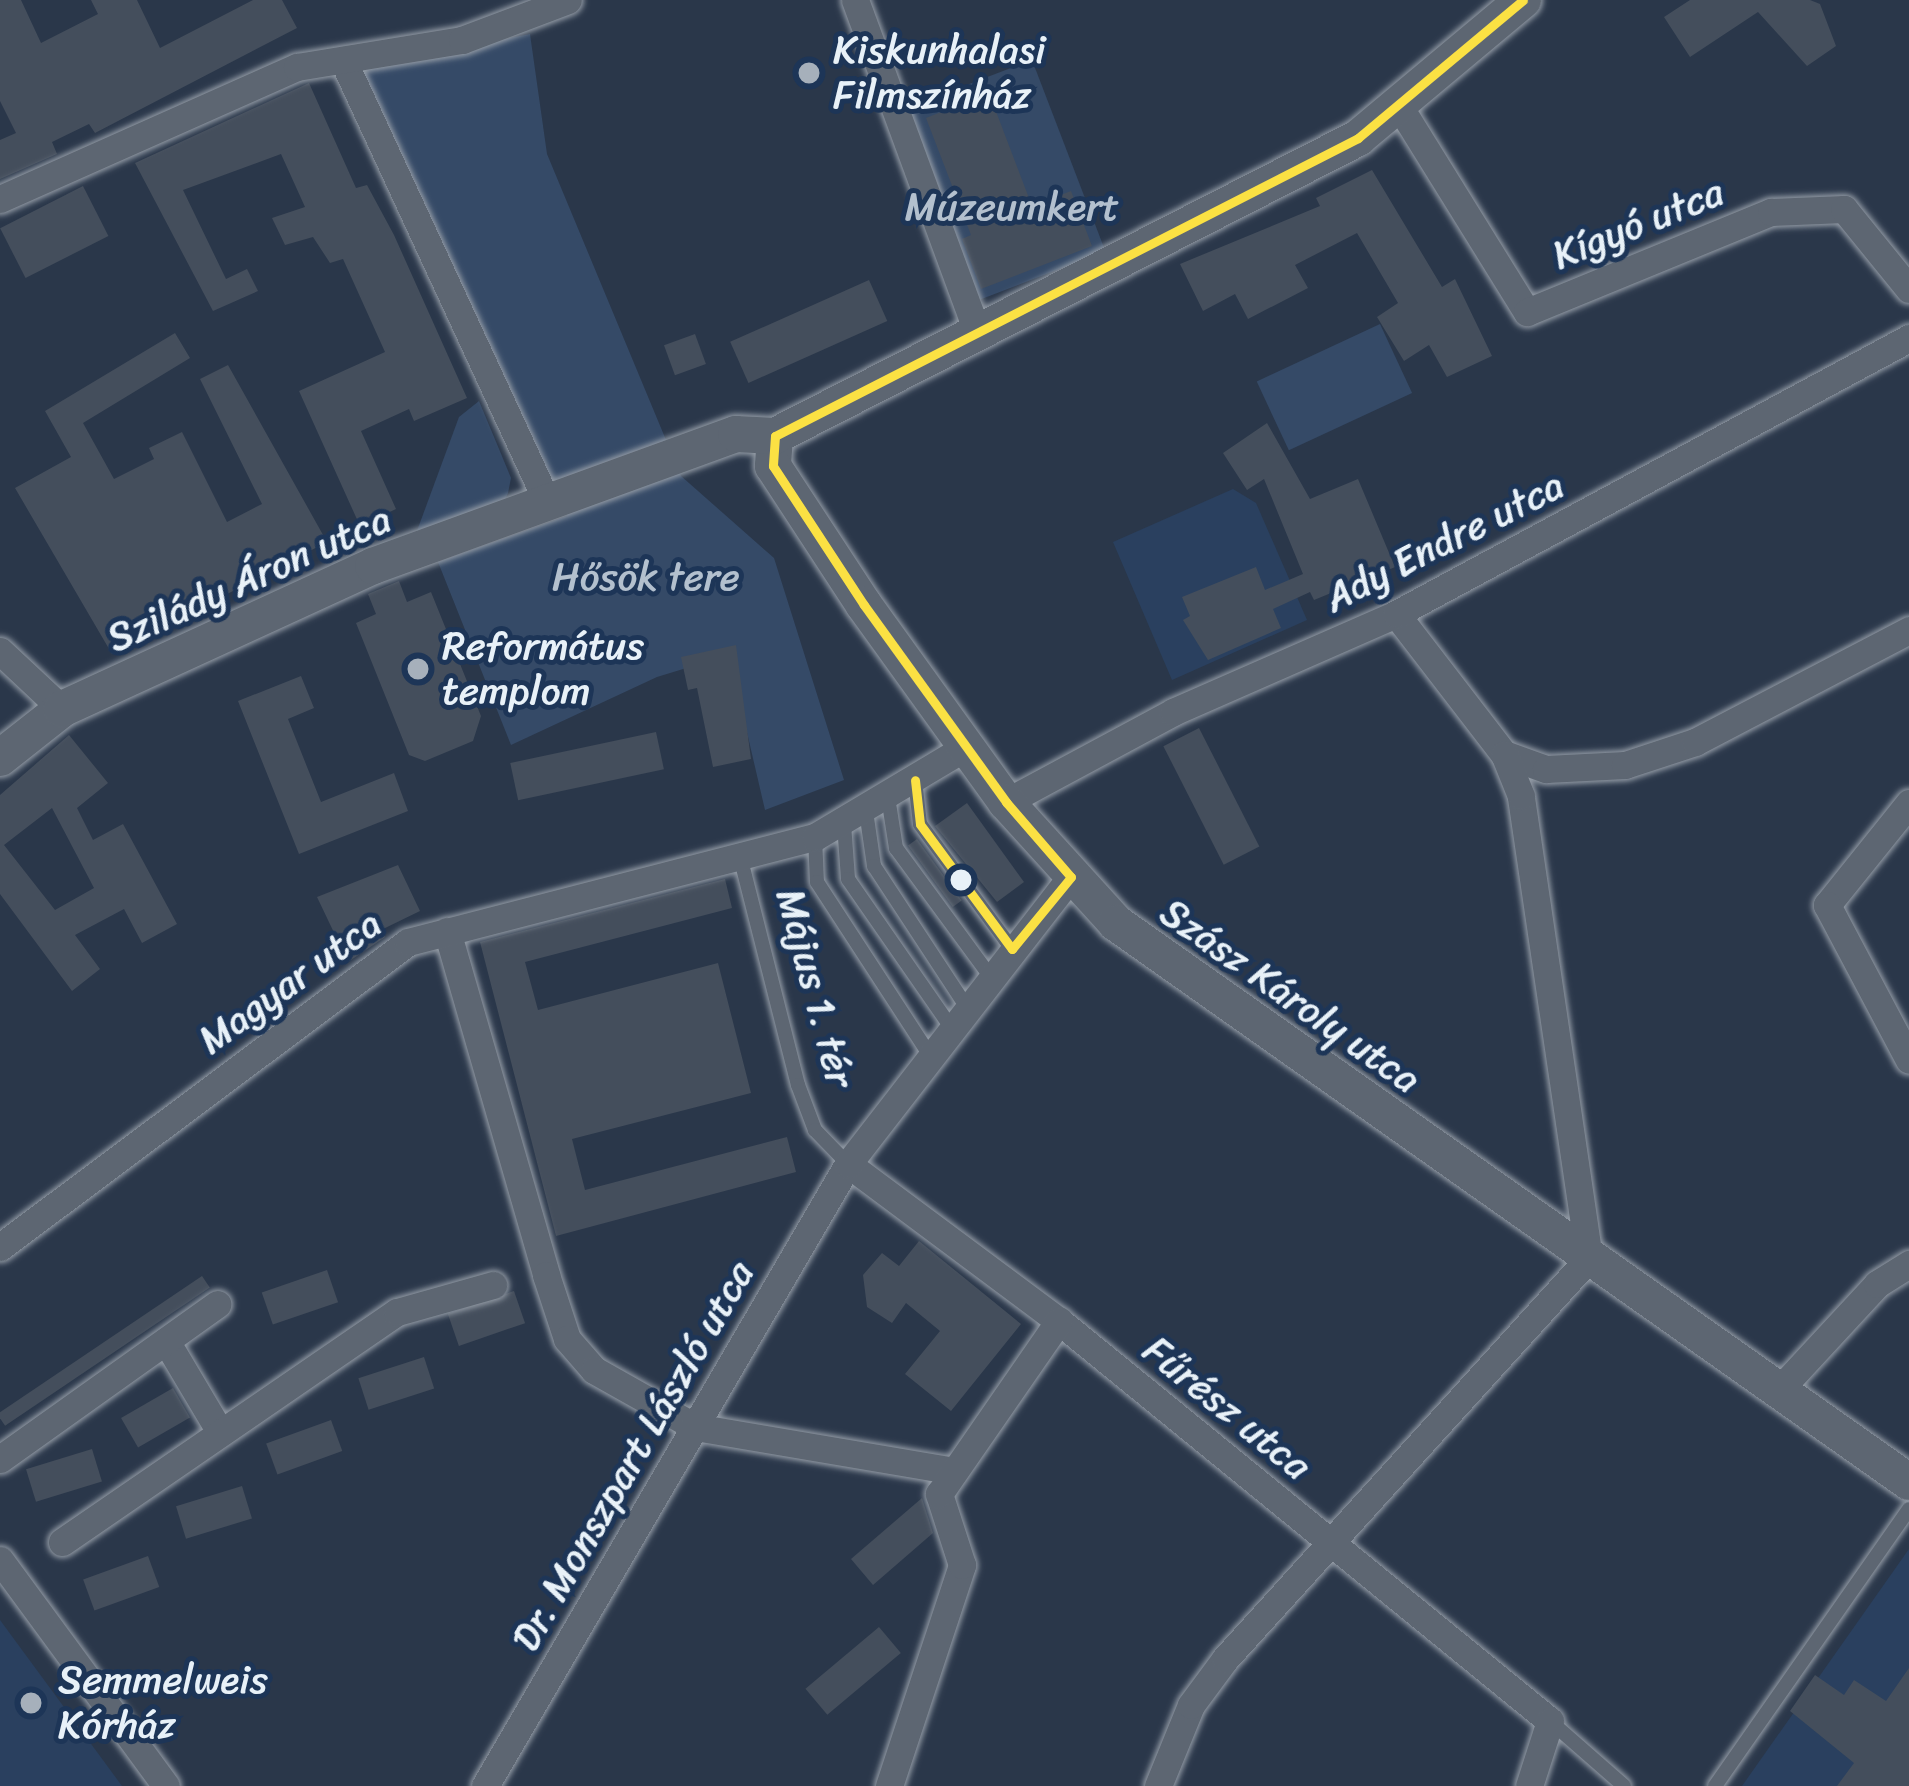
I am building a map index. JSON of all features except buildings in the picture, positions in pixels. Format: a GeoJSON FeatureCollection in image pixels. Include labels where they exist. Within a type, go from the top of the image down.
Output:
{"type":"FeatureCollection","features":[{"type":"Feature","properties":{"kind":"main road"},"geometry":{"type":"LineString","coordinates":[[547,502],[736,434],[775,436],[1230,207],[1401,109],[1523,0]]}},
{"type":"Feature","properties":{"kind":"main road","name":"Szász Károly utca"},"geometry":{"type":"LineString","coordinates":[[775,436],[773,466],[785,486],[1006,802],[1071,877],[1163,962],[1909,1482]]}},
{"type":"Feature","properties":{"kind":"main road","name":"Szilády Áron utca"},"geometry":{"type":"LineString","coordinates":[[0,758],[62,709],[373,566],[547,502]]}},
{"type":"Feature","properties":{"kind":"street"},"geometry":{"type":"LineString","coordinates":[[855,0],[977,332]]}},
{"type":"Feature","properties":{"kind":"street"},"geometry":{"type":"LineString","coordinates":[[0,199],[297,67],[462,40],[558,1]]}},
{"type":"Feature","properties":{"kind":"street"},"geometry":{"type":"LineString","coordinates":[[343,60],[547,502]]}},
{"type":"Feature","properties":{"kind":"street","name":"Kígyó utca"},"geometry":{"type":"LineString","coordinates":[[1401,109],[1527,312],[1772,212],[1844,209],[1909,289]]}},
{"type":"Feature","properties":{"kind":"street","name":"Ady Endre utca"},"geometry":{"type":"LineString","coordinates":[[1006,802],[1173,712],[1396,614],[1909,338]]}},
{"type":"Feature","properties":{"kind":"street"},"geometry":{"type":"LineString","coordinates":[[1158,1786],[1191,1705],[1327,1542],[1589,1258],[1521,796],[1504,754],[1396,614]]}},
{"type":"Feature","properties":{"kind":"street"},"geometry":{"type":"LineString","coordinates":[[1504,754],[1546,769],[1625,765],[1696,742],[1909,631]]}},
{"type":"Feature","properties":{"kind":"street"},"geometry":{"type":"LineString","coordinates":[[0,651],[62,709]]}},
{"type":"Feature","properties":{"kind":"street","name":"Május 1. tér"},"geometry":{"type":"LineString","coordinates":[[739,851],[815,837],[866,811],[966,747]]}},
{"type":"Feature","properties":{"kind":"street"},"geometry":{"type":"LineString","coordinates":[[1909,803],[1827,905],[1909,1060]]}},
{"type":"Feature","properties":{"kind":"street","name":"Magyar utca"},"geometry":{"type":"LineString","coordinates":[[0,1247],[361,970],[446,931],[739,851]]}},
{"type":"Feature","properties":{"kind":"street","name":"Május 1. tér"},"geometry":{"type":"LineString","coordinates":[[848,1164],[928,1052],[1071,877]]}},
{"type":"Feature","properties":{"kind":"street"},"geometry":{"type":"LineString","coordinates":[[446,931],[546,1275],[568,1339],[594,1370],[695,1427],[950,1470]]}},
{"type":"Feature","properties":{"kind":"street","name":"Fűrész utca"},"geometry":{"type":"LineString","coordinates":[[848,1164],[1059,1321],[1550,1721]]}},
{"type":"Feature","properties":{"kind":"street","name":"Dr. Monszpart László utca"},"geometry":{"type":"LineString","coordinates":[[485,1786],[848,1164]]}},
{"type":"Feature","properties":{"kind":"street"},"geometry":{"type":"LineString","coordinates":[[1779,1390],[1877,1284],[1909,1264]]}},
{"type":"Feature","properties":{"kind":"street"},"geometry":{"type":"LineString","coordinates":[[62,1542],[397,1312],[493,1285]]}},
{"type":"Feature","properties":{"kind":"street"},"geometry":{"type":"LineString","coordinates":[[0,1459],[217,1304]]}},
{"type":"Feature","properties":{"kind":"street"},"geometry":{"type":"LineString","coordinates":[[889,1786],[962,1565],[939,1494],[950,1470],[1059,1321]]}},
{"type":"Feature","properties":{"kind":"street"},"geometry":{"type":"LineString","coordinates":[[166,1342],[220,1432]]}},
{"type":"Feature","properties":{"kind":"street"},"geometry":{"type":"LineString","coordinates":[[0,1560],[166,1786]]}},
{"type":"Feature","properties":{"kind":"street"},"geometry":{"type":"LineString","coordinates":[[1529,1786],[1550,1721]]}},
{"type":"Feature","properties":{"kind":"lane"},"geometry":{"type":"LineString","coordinates":[[915,780],[920,824],[1012,949]]}},
{"type":"Feature","properties":{"kind":"lane"},"geometry":{"type":"LineString","coordinates":[[866,811],[990,976]]}},
{"type":"Feature","properties":{"kind":"lane"},"geometry":{"type":"LineString","coordinates":[[866,811],[848,879],[958,1016]]}},
{"type":"Feature","properties":{"kind":"lane"},"geometry":{"type":"LineString","coordinates":[[866,811],[874,866],[958,1016]]}},
{"type":"Feature","properties":{"kind":"lane"},"geometry":{"type":"LineString","coordinates":[[815,837],[817,882],[928,1052]]}},
{"type":"Feature","properties":{"kind":"lane","name":"Május 1. tér"},"geometry":{"type":"LineString","coordinates":[[739,851],[798,1085],[815,1130],[848,1164]]}},
{"type":"Feature","properties":{"kind":"lane"},"geometry":{"type":"LineString","coordinates":[[1714,1786],[1909,1509]]}},
{"type":"Feature","properties":{"kind":"lane"},"geometry":{"type":"LineString","coordinates":[[1550,1721],[1624,1786]]}},
{"type":"Feature","properties":{"kind":"shaded area"},"geometry":{"type":"Polygon","coordinates":[[[1233,489],[1256,503],[1307,620],[1172,680],[1113,542],[1233,489]]]}},
{"type":"Feature","properties":{"kind":"shaded area"},"geometry":{"type":"Polygon","coordinates":[[[1909,1549],[1909,1786],[1742,1786],[1909,1549]]]}},
{"type":"Feature","properties":{"kind":"shaded area","name":"Semmelweis Kórház"},"geometry":{"type":"Polygon","coordinates":[[[0,1620],[122,1786],[0,1786],[0,1620]]]}},
{"type":"Feature","properties":{"kind":"green space","name":"Hősök tere"},"geometry":{"type":"Polygon","coordinates":[[[530,34],[547,154],[681,476],[774,558],[844,780],[765,810],[729,655],[657,677],[511,745],[438,562],[567,516],[358,68],[530,34]]]}},
{"type":"Feature","properties":{"kind":"green space","name":"Múzeumkert"},"geometry":{"type":"Polygon","coordinates":[[[1032,60],[1105,251],[976,301],[902,110],[1032,60]]]}},
{"type":"Feature","properties":{"kind":"green space"},"geometry":{"type":"Polygon","coordinates":[[[1380,324],[1412,393],[1289,450],[1257,381],[1380,324]]]}},
{"type":"Feature","properties":{"kind":"green space"},"geometry":{"type":"Polygon","coordinates":[[[479,401],[511,478],[502,506],[414,539],[459,417],[479,401]]]}},
{"type":"Feature","properties":{"kind":"transit line"},"geometry":{"type":"LineString","coordinates":[[775,436],[1358,138],[1523,0]]}},
{"type":"Feature","properties":{"kind":"transit line"},"geometry":{"type":"LineString","coordinates":[[775,436],[773,466],[864,605],[1006,802],[1071,877],[1012,949],[920,824],[915,780]]}},
{"type":"Feature","properties":{"kind":"place","name":"Kiskunhalasi Filmszínház"},"geometry":{"type":"Point","coordinates":[809,73]}},
{"type":"Feature","properties":{"kind":"place","name":"Református templom"},"geometry":{"type":"Point","coordinates":[418,669]}},
{"type":"Feature","properties":{"kind":"place","name":"Semmelweis Kórház"},"geometry":{"type":"Point","coordinates":[31,1703]}}]}
